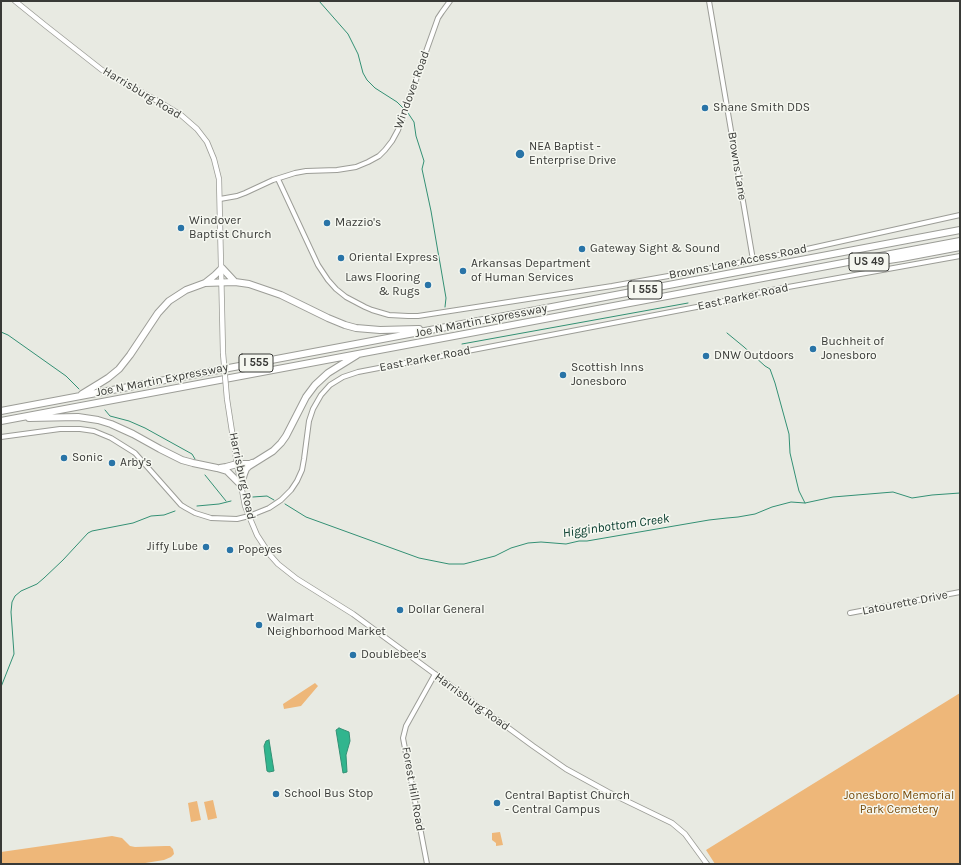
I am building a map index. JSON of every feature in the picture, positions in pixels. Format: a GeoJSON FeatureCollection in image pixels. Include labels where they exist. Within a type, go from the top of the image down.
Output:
{"type":"FeatureCollection","features":[{"type":"Feature","properties":{"kind":"highway","name":"Joe N Martin Expressway"},"geometry":{"type":"LineString","coordinates":[[1,411],[942,234],[960,229]]}},
{"type":"Feature","properties":{"kind":"highway","name":"Joe N Martin Expressway"},"geometry":{"type":"LineString","coordinates":[[1,421],[960,241]]}},
{"type":"Feature","properties":{"kind":"highway","name":"US 49"},"geometry":{"type":"LineString","coordinates":[[836,264],[882,261],[960,247]]}},
{"type":"Feature","properties":{"kind":"highway"},"geometry":{"type":"LineString","coordinates":[[205,283],[222,268],[235,282]]}},
{"type":"Feature","properties":{"kind":"highway"},"geometry":{"type":"LineString","coordinates":[[77,396],[100,383],[119,369],[158,313],[169,301],[186,290],[205,283],[235,282],[249,284],[281,295],[328,318],[356,328],[380,330],[434,329]]}},
{"type":"Feature","properties":{"kind":"highway"},"geometry":{"type":"LineString","coordinates":[[217,468],[237,464],[250,464],[269,454],[286,436],[306,397],[315,385],[328,372],[360,353]]}},
{"type":"Feature","properties":{"kind":"highway"},"geometry":{"type":"LineString","coordinates":[[16,418],[78,417],[98,420],[121,428],[182,460],[227,471],[241,485],[246,469],[254,462]]}},
{"type":"Feature","properties":{"kind":"main road","name":"Harrisburg Road"},"geometry":{"type":"LineString","coordinates":[[15,1],[102,70],[130,87],[181,114],[197,129],[207,142],[214,158],[219,179],[223,353],[227,399],[237,464],[248,516],[265,548],[278,564],[288,572],[353,614],[566,769],[675,826],[685,834],[707,864]]}},
{"type":"Feature","properties":{"kind":"street","name":"Windover Road"},"geometry":{"type":"LineString","coordinates":[[220,198],[245,194],[265,184],[295,173],[356,167],[371,160],[385,150],[398,130],[438,18],[450,1]]}},
{"type":"Feature","properties":{"kind":"street","name":"Browns Lane"},"geometry":{"type":"LineString","coordinates":[[709,1],[753,260]]}},
{"type":"Feature","properties":{"kind":"street","name":"Browns Lane Access Road"},"geometry":{"type":"LineString","coordinates":[[278,179],[318,265],[328,280],[336,289],[352,300],[372,310],[389,315],[418,316],[612,286],[753,260],[960,215]]}},
{"type":"Feature","properties":{"kind":"street","name":"East Parker Road"},"geometry":{"type":"LineString","coordinates":[[1,437],[60,428],[80,429],[94,432],[111,438],[135,453],[181,504],[195,513],[211,518],[237,518],[248,516],[269,508],[281,500],[291,490],[302,470],[309,421],[313,409],[321,394],[330,385],[343,377],[358,372],[707,305],[787,287],[960,256]]}},
{"type":"Feature","properties":{"kind":"street","name":"Latourette Drive"},"geometry":{"type":"LineString","coordinates":[[850,614],[960,592]]}},
{"type":"Feature","properties":{"kind":"street","name":"Forest Hill Road"},"geometry":{"type":"LineString","coordinates":[[427,864],[403,738],[406,726],[435,674]]}},
{"type":"Feature","properties":{"kind":"green space"},"geometry":{"type":"Polygon","coordinates":[[[315,683],[318,686],[301,706],[284,709],[283,704],[315,683]]]}},
{"type":"Feature","properties":{"kind":"green space","name":"Jonesboro Memorial Park Cemetery"},"geometry":{"type":"Polygon","coordinates":[[[960,693],[960,864],[715,864],[706,850],[960,693]]]}},
{"type":"Feature","properties":{"kind":"green space"},"geometry":{"type":"Polygon","coordinates":[[[213,800],[217,818],[208,820],[204,802],[213,800]]]}},
{"type":"Feature","properties":{"kind":"green space"},"geometry":{"type":"Polygon","coordinates":[[[197,801],[201,820],[191,822],[188,803],[197,801]]]}},
{"type":"Feature","properties":{"kind":"green space"},"geometry":{"type":"Polygon","coordinates":[[[500,832],[503,845],[496,846],[496,843],[492,840],[492,833],[500,832]]]}},
{"type":"Feature","properties":{"kind":"green space"},"geometry":{"type":"Polygon","coordinates":[[[112,836],[122,838],[130,846],[135,847],[170,846],[173,849],[174,854],[164,860],[139,864],[1,864],[1,852],[112,836]]]}},
{"type":"Feature","properties":{"kind":"shaded area"},"geometry":{"type":"Polygon","coordinates":[[[339,728],[349,732],[350,741],[346,755],[347,772],[343,773],[336,730],[339,728]]]}},
{"type":"Feature","properties":{"kind":"shaded area"},"geometry":{"type":"Polygon","coordinates":[[[269,740],[274,771],[269,772],[267,771],[264,746],[266,741],[269,740]]]}},
{"type":"Feature","properties":{"kind":"waterway"},"geometry":{"type":"LineString","coordinates":[[319,1],[348,34],[358,54],[363,73],[367,80],[375,88],[397,102],[403,108]]}},
{"type":"Feature","properties":{"kind":"waterway"},"geometry":{"type":"LineString","coordinates":[[408,113],[414,122],[416,136],[424,161],[422,169],[446,298],[445,307]]}},
{"type":"Feature","properties":{"kind":"waterway"},"geometry":{"type":"LineString","coordinates":[[462,344],[688,303]]}},
{"type":"Feature","properties":{"kind":"waterway","name":"Higginbottom Creek"},"geometry":{"type":"LineString","coordinates":[[1,332],[8,335],[66,376],[79,389]]}},
{"type":"Feature","properties":{"kind":"waterway"},"geometry":{"type":"LineString","coordinates":[[727,333],[770,369],[789,434],[790,453],[799,491],[805,503]]}},
{"type":"Feature","properties":{"kind":"waterway","name":"Higginbottom Creek"},"geometry":{"type":"LineString","coordinates":[[105,410],[110,416],[129,421],[145,428],[192,454],[195,459]]}},
{"type":"Feature","properties":{"kind":"waterway","name":"Higginbottom Creek"},"geometry":{"type":"LineString","coordinates":[[205,475],[226,501]]}},
{"type":"Feature","properties":{"kind":"waterway","name":"Higginbottom Creek"},"geometry":{"type":"LineString","coordinates":[[285,504],[306,517],[419,558],[449,564],[464,564],[495,556],[511,548],[528,543],[541,542],[566,544],[587,541],[709,520],[755,514],[772,507],[791,502],[805,503],[833,497],[893,492],[912,498],[960,493]]}},
{"type":"Feature","properties":{"kind":"waterway","name":"Higginbottom Creek"},"geometry":{"type":"LineString","coordinates":[[253,497],[267,496],[274,500]]}},
{"type":"Feature","properties":{"kind":"waterway"},"geometry":{"type":"LineString","coordinates":[[197,506],[219,504],[231,501]]}},
{"type":"Feature","properties":{"kind":"waterway"},"geometry":{"type":"LineString","coordinates":[[1,687],[14,654],[11,612],[12,602],[15,596],[21,591],[37,584],[44,578],[88,533],[133,523],[151,516],[164,515],[175,511]]}},
{"type":"Feature","properties":{"kind":"place","name":"Shane Smith DDS"},"geometry":{"type":"Point","coordinates":[705,108]}},
{"type":"Feature","properties":{"kind":"place","name":"NEA Baptist - Enterprise Drive"},"geometry":{"type":"Point","coordinates":[520,154]}},
{"type":"Feature","properties":{"kind":"place","name":"Mazzio's"},"geometry":{"type":"Point","coordinates":[327,223]}},
{"type":"Feature","properties":{"kind":"place","name":"Windover Baptist Church"},"geometry":{"type":"Point","coordinates":[181,228]}},
{"type":"Feature","properties":{"kind":"place","name":"Gateway Sight & Sound"},"geometry":{"type":"Point","coordinates":[582,249]}},
{"type":"Feature","properties":{"kind":"place","name":"Oriental Express"},"geometry":{"type":"Point","coordinates":[341,258]}},
{"type":"Feature","properties":{"kind":"place","name":"Arkansas Department of Human Services"},"geometry":{"type":"Point","coordinates":[463,271]}},
{"type":"Feature","properties":{"kind":"place","name":"Laws Flooring & Rugs"},"geometry":{"type":"Point","coordinates":[428,285]}},
{"type":"Feature","properties":{"kind":"place","name":"Buchheit of Jonesboro"},"geometry":{"type":"Point","coordinates":[813,349]}},
{"type":"Feature","properties":{"kind":"place","name":"DNW Outdoors"},"geometry":{"type":"Point","coordinates":[706,356]}},
{"type":"Feature","properties":{"kind":"place","name":"Scottish Inns Jonesboro"},"geometry":{"type":"Point","coordinates":[563,375]}},
{"type":"Feature","properties":{"kind":"place","name":"Sonic"},"geometry":{"type":"Point","coordinates":[64,458]}},
{"type":"Feature","properties":{"kind":"place","name":"Arby's"},"geometry":{"type":"Point","coordinates":[112,463]}},
{"type":"Feature","properties":{"kind":"place","name":"Jiffy Lube"},"geometry":{"type":"Point","coordinates":[206,547]}},
{"type":"Feature","properties":{"kind":"place","name":"Popeyes"},"geometry":{"type":"Point","coordinates":[230,550]}},
{"type":"Feature","properties":{"kind":"place","name":"Dollar General"},"geometry":{"type":"Point","coordinates":[400,610]}},
{"type":"Feature","properties":{"kind":"place","name":"Walmart Neighborhood Market"},"geometry":{"type":"Point","coordinates":[259,625]}},
{"type":"Feature","properties":{"kind":"place","name":"Doublebee's"},"geometry":{"type":"Point","coordinates":[353,655]}},
{"type":"Feature","properties":{"kind":"place","name":"School Bus Stop"},"geometry":{"type":"Point","coordinates":[276,794]}},
{"type":"Feature","properties":{"kind":"place","name":"Central Baptist Church - Central Campus"},"geometry":{"type":"Point","coordinates":[497,803]}}]}
